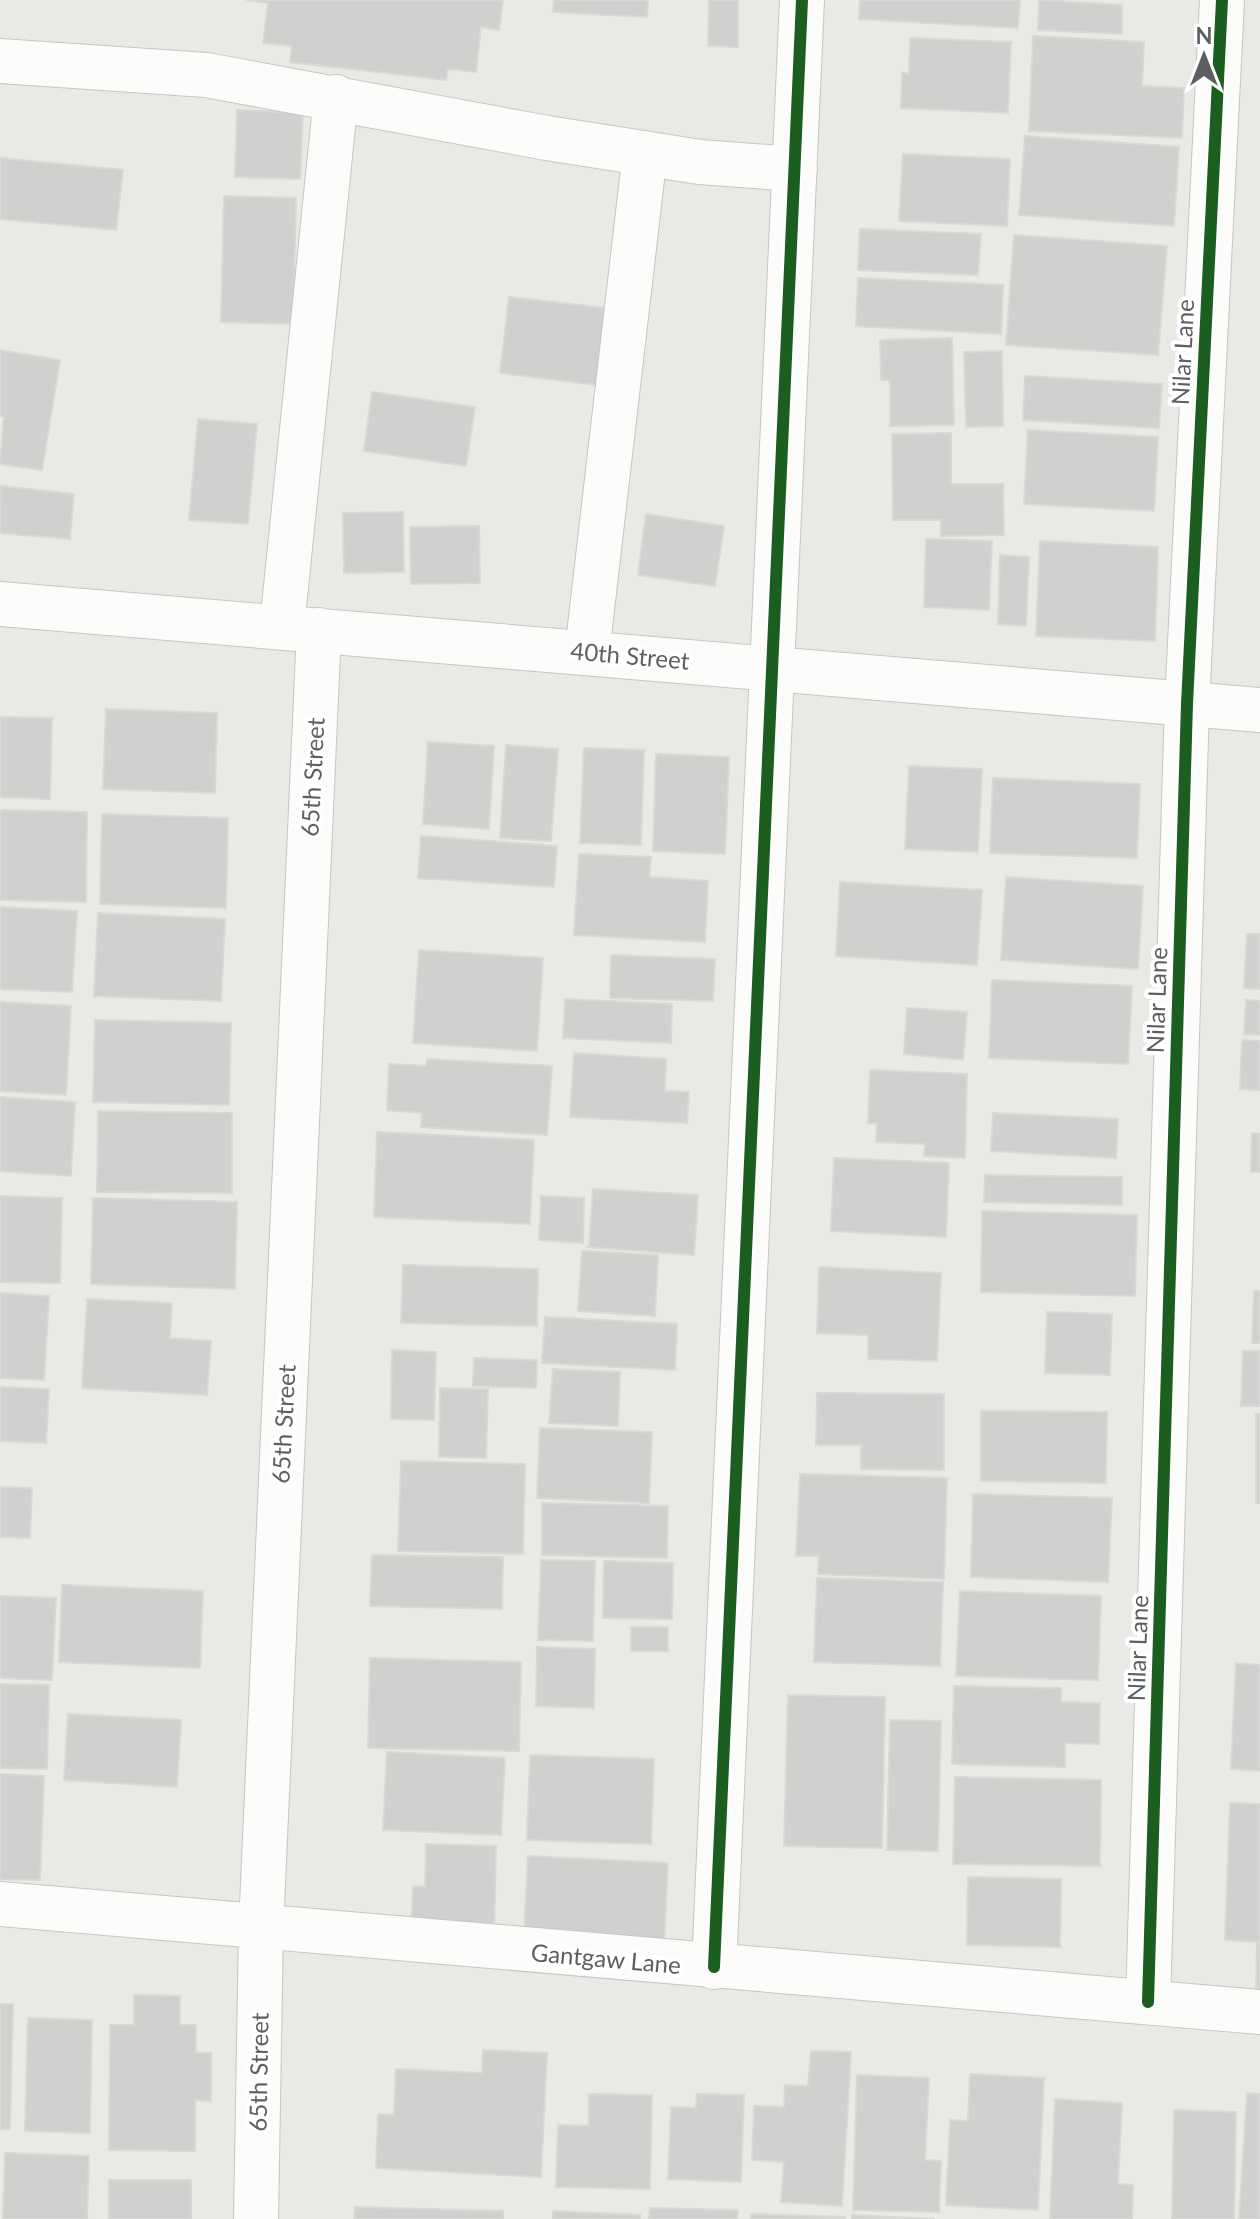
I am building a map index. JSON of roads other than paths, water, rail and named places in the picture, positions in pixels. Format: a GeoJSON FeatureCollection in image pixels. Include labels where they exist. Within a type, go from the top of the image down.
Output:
{"type":"FeatureCollection","features":[{"type":"Feature","properties":{"kind":"street"},"geometry":{"type":"LineString","coordinates":[[714,1967],[802,0]]}},
{"type":"Feature","properties":{"kind":"street","name":"Nilar Lane"},"geometry":{"type":"LineString","coordinates":[[1148,2002],[1187,704],[1222,0]]}},
{"type":"Feature","properties":{"kind":"street"},"geometry":{"type":"LineString","coordinates":[[0,61],[206,75],[547,138],[700,162],[795,169]]}},
{"type":"Feature","properties":{"kind":"street","name":"65th Street"},"geometry":{"type":"LineString","coordinates":[[256,2219],[261,1928],[300,628],[336,97]]}},
{"type":"Feature","properties":{"kind":"street"},"geometry":{"type":"LineString","coordinates":[[587,652],[645,153]]}},
{"type":"Feature","properties":{"kind":"street","name":"40th Street"},"geometry":{"type":"LineString","coordinates":[[0,604],[1260,710]]}},
{"type":"Feature","properties":{"kind":"street","name":"Gantgaw Lane"},"geometry":{"type":"LineString","coordinates":[[0,1904],[1260,2012]]}}]}
